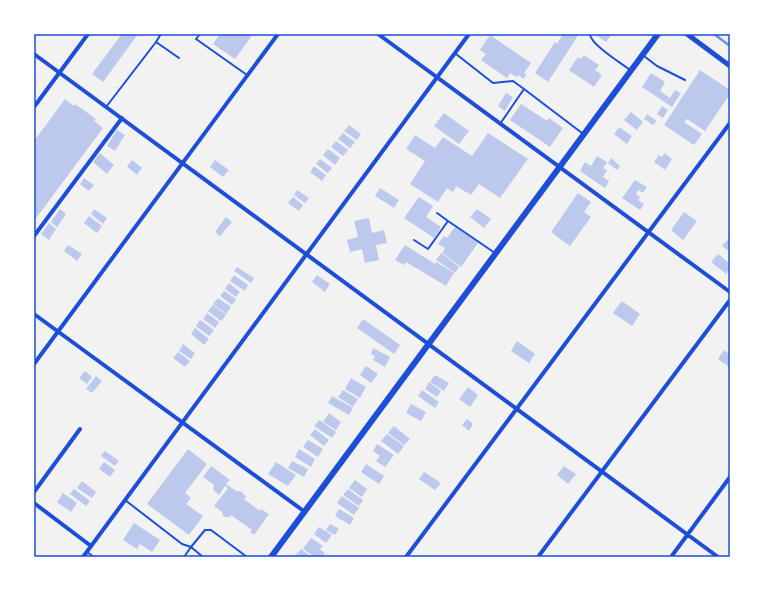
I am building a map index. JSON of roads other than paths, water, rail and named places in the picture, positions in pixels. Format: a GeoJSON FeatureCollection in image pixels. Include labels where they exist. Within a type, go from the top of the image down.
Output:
{"type":"FeatureCollection","features":[{"type":"Feature","properties":{"kind":"main road"},"geometry":{"type":"LineString","coordinates":[[271,557],[658,34]]}},
{"type":"Feature","properties":{"kind":"street"},"geometry":{"type":"LineString","coordinates":[[34,107],[88,34]]}},
{"type":"Feature","properties":{"kind":"street"},"geometry":{"type":"LineString","coordinates":[[34,364],[278,34]]}},
{"type":"Feature","properties":{"kind":"street"},"geometry":{"type":"LineString","coordinates":[[378,34],[730,292]]}},
{"type":"Feature","properties":{"kind":"street"},"geometry":{"type":"LineString","coordinates":[[83,557],[469,34]]}},
{"type":"Feature","properties":{"kind":"street"},"geometry":{"type":"LineString","coordinates":[[687,34],[730,66]]}},
{"type":"Feature","properties":{"kind":"street"},"geometry":{"type":"LineString","coordinates":[[34,54],[307,253],[718,557]]}},
{"type":"Feature","properties":{"kind":"street"},"geometry":{"type":"LineString","coordinates":[[34,236],[122,118]]}},
{"type":"Feature","properties":{"kind":"street"},"geometry":{"type":"LineString","coordinates":[[406,557],[730,123]]}},
{"type":"Feature","properties":{"kind":"street"},"geometry":{"type":"LineString","coordinates":[[538,557],[603,472],[730,300]]}},
{"type":"Feature","properties":{"kind":"street"},"geometry":{"type":"LineString","coordinates":[[34,314],[305,512]]}},
{"type":"Feature","properties":{"kind":"street"},"geometry":{"type":"LineString","coordinates":[[34,492],[80,429]]}},
{"type":"Feature","properties":{"kind":"street"},"geometry":{"type":"LineString","coordinates":[[671,557],[730,477]]}},
{"type":"Feature","properties":{"kind":"street"},"geometry":{"type":"LineString","coordinates":[[34,503],[91,546]]}},
{"type":"Feature","properties":{"kind":"lane"},"geometry":{"type":"LineString","coordinates":[[106,107],[161,34]]}},
{"type":"Feature","properties":{"kind":"lane"},"geometry":{"type":"LineString","coordinates":[[200,34],[196,39],[247,75]]}},
{"type":"Feature","properties":{"kind":"lane"},"geometry":{"type":"LineString","coordinates":[[590,34],[590,38],[596,44],[631,71]]}},
{"type":"Feature","properties":{"kind":"lane"},"geometry":{"type":"LineString","coordinates":[[156,42],[179,58]]}},
{"type":"Feature","properties":{"kind":"lane"},"geometry":{"type":"LineString","coordinates":[[455,53],[493,83],[513,81],[584,134]]}},
{"type":"Feature","properties":{"kind":"lane"},"geometry":{"type":"LineString","coordinates":[[643,55],[657,66],[685,80]]}},
{"type":"Feature","properties":{"kind":"lane"},"geometry":{"type":"LineString","coordinates":[[500,124],[524,90]]}},
{"type":"Feature","properties":{"kind":"lane"},"geometry":{"type":"LineString","coordinates":[[437,213],[496,254]]}},
{"type":"Feature","properties":{"kind":"lane"},"geometry":{"type":"LineString","coordinates":[[414,240],[428,249],[448,221]]}},
{"type":"Feature","properties":{"kind":"lane"},"geometry":{"type":"LineString","coordinates":[[125,500],[182,544],[191,547],[203,557]]}},
{"type":"Feature","properties":{"kind":"lane"},"geometry":{"type":"LineString","coordinates":[[184,557],[205,530],[211,530],[246,557]]}},
{"type":"Feature","properties":{"kind":"lane"},"geometry":{"type":"LineString","coordinates":[[87,552],[94,557]]}},
{"type":"Feature","properties":{"kind":"railway"},"geometry":{"type":"LineString","coordinates":[[714,34],[730,46]]}}]}
